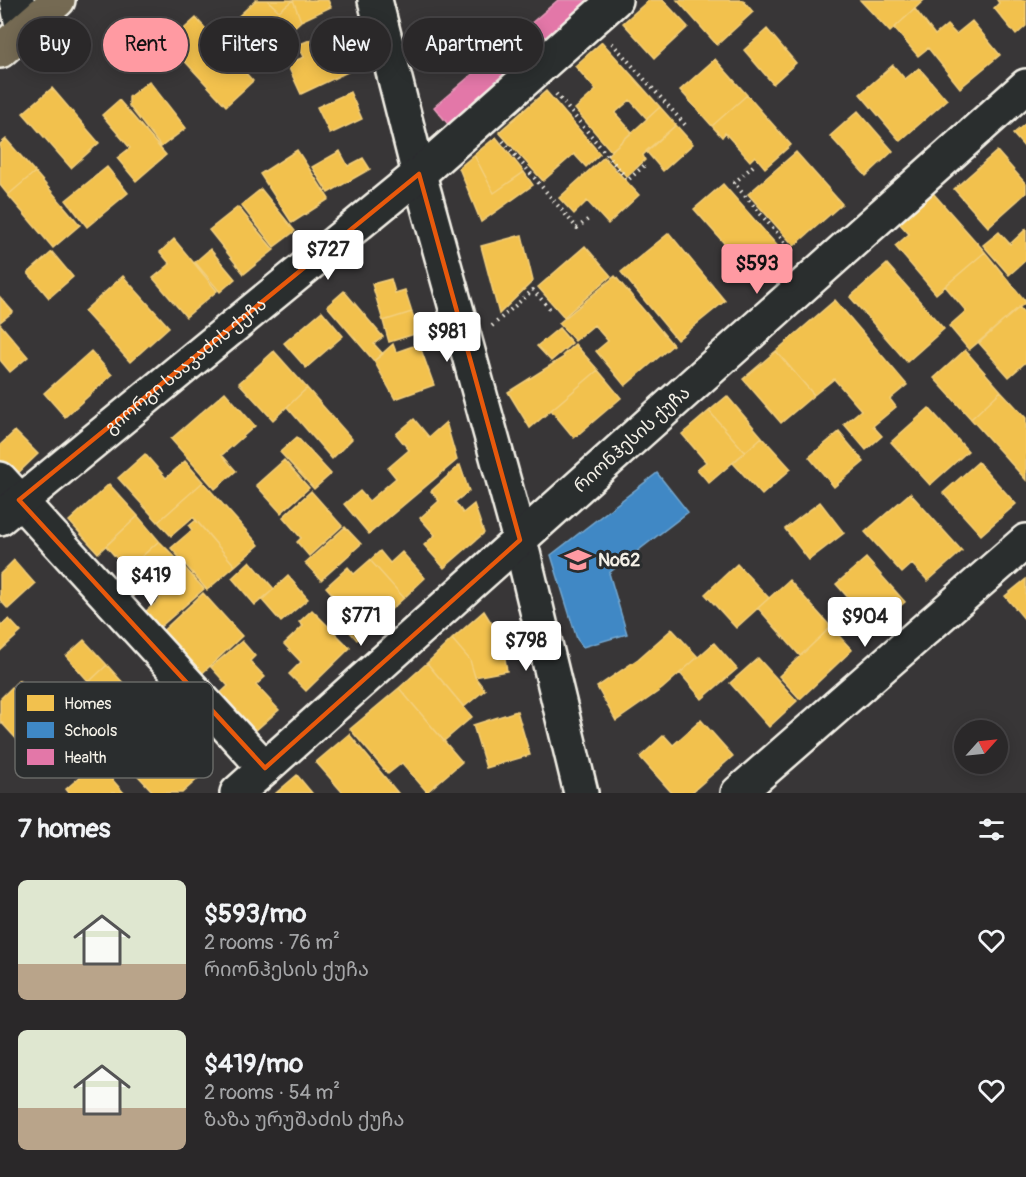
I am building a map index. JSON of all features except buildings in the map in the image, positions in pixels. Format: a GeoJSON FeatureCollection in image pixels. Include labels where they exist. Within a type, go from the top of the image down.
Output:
{"type":"FeatureCollection","features":[{"type":"Feature","properties":{"kind":"main road"},"geometry":{"type":"LineString","coordinates":[[13,27],[58,0]]}},
{"type":"Feature","properties":{"kind":"street"},"geometry":{"type":"LineString","coordinates":[[375,0],[419,174],[520,540],[581,793]]}},
{"type":"Feature","properties":{"kind":"street","name":"გიორგი სააკაძის ქუჩა"},"geometry":{"type":"LineString","coordinates":[[543,64],[603,10]]}},
{"type":"Feature","properties":{"kind":"street","name":"გიორგი სააკაძის ქუჩა"},"geometry":{"type":"LineString","coordinates":[[6,499],[419,174],[534,72]]}},
{"type":"Feature","properties":{"kind":"street","name":"რიონჰესის ქუჩა"},"geometry":{"type":"LineString","coordinates":[[237,793],[815,278],[1026,86]]}},
{"type":"Feature","properties":{"kind":"street"},"geometry":{"type":"LineString","coordinates":[[6,499],[182,682]]}},
{"type":"Feature","properties":{"kind":"street"},"geometry":{"type":"LineString","coordinates":[[738,793],[1026,541]]}},
{"type":"Feature","properties":{"kind":"street"},"geometry":{"type":"LineString","coordinates":[[213,714],[265,768]]}},
{"type":"Feature","properties":{"kind":"path"},"geometry":{"type":"LineString","coordinates":[[603,10],[688,128]]}},
{"type":"Feature","properties":{"kind":"path"},"geometry":{"type":"LineString","coordinates":[[536,72],[628,180],[646,164]]}},
{"type":"Feature","properties":{"kind":"path"},"geometry":{"type":"LineString","coordinates":[[483,117],[578,228],[591,217]]}},
{"type":"Feature","properties":{"kind":"path"},"geometry":{"type":"LineString","coordinates":[[753,166],[734,183],[815,278]]}},
{"type":"Feature","properties":{"kind":"path"},"geometry":{"type":"LineString","coordinates":[[468,346],[533,290],[551,310]]}},
{"type":"Feature","properties":{"kind":"highlighted area"},"geometry":{"type":"Polygon","coordinates":[[[419,174],[520,540],[265,768],[19,500],[419,174]]]}},
{"type":"Feature","properties":{"kind":"place","name":"№62"},"geometry":{"type":"Point","coordinates":[578,560]}}]}
